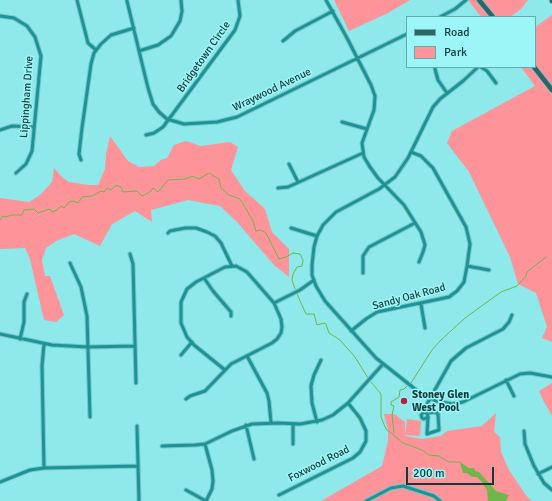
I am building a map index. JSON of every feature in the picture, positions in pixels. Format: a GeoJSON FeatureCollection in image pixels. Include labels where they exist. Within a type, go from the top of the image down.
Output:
{"type":"FeatureCollection","features":[{"type":"Feature","properties":{"kind":"main road"},"geometry":{"type":"LineString","coordinates":[[479,0],[492,16]]}},
{"type":"Feature","properties":{"kind":"main road"},"geometry":{"type":"LineString","coordinates":[[535,68],[552,90]]}},
{"type":"Feature","properties":{"kind":"street"},"geometry":{"type":"LineString","coordinates":[[77,0],[88,43],[96,50]]}},
{"type":"Feature","properties":{"kind":"street"},"geometry":{"type":"LineString","coordinates":[[139,51],[158,45],[171,36],[180,22],[182,11],[181,0]]}},
{"type":"Feature","properties":{"kind":"street","name":"Bridgetown Circle"},"geometry":{"type":"LineString","coordinates":[[146,135],[158,131],[169,120],[235,30],[240,16],[238,0]]}},
{"type":"Feature","properties":{"kind":"street"},"geometry":{"type":"LineString","coordinates":[[326,0],[333,10],[371,85],[376,99],[374,110],[362,143],[363,153],[370,167],[404,205],[423,237],[424,252],[419,262]]}},
{"type":"Feature","properties":{"kind":"street"},"geometry":{"type":"LineString","coordinates":[[442,16],[455,9],[466,0]]}},
{"type":"Feature","properties":{"kind":"street"},"geometry":{"type":"LineString","coordinates":[[127,1],[151,100],[159,112],[169,120]]}},
{"type":"Feature","properties":{"kind":"street"},"geometry":{"type":"LineString","coordinates":[[282,41],[295,31],[333,10]]}},
{"type":"Feature","properties":{"kind":"street","name":"Lippingham Drive"},"geometry":{"type":"LineString","coordinates":[[0,16],[14,18],[27,26],[33,34],[39,49],[41,64],[31,155],[26,164],[16,173]]}},
{"type":"Feature","properties":{"kind":"street"},"geometry":{"type":"LineString","coordinates":[[81,160],[79,154],[82,128],[91,64],[96,50],[111,35],[134,28]]}},
{"type":"Feature","properties":{"kind":"street","name":"Wraywood Avenue"},"geometry":{"type":"LineString","coordinates":[[169,120],[180,124],[230,120],[406,34]]}},
{"type":"Feature","properties":{"kind":"street"},"geometry":{"type":"LineString","coordinates":[[477,68],[463,82],[436,103],[429,112],[411,152],[399,172],[386,185],[332,216],[323,225],[317,236],[312,265],[314,280],[325,301],[383,364],[430,399],[441,403],[457,403],[477,395],[506,380],[525,374],[552,377]]}},
{"type":"Feature","properties":{"kind":"street"},"geometry":{"type":"LineString","coordinates":[[482,68],[487,71],[496,83]]}},
{"type":"Feature","properties":{"kind":"street"},"geometry":{"type":"LineString","coordinates":[[435,69],[438,80],[447,93]]}},
{"type":"Feature","properties":{"kind":"street"},"geometry":{"type":"LineString","coordinates":[[342,122],[367,129]]}},
{"type":"Feature","properties":{"kind":"street"},"geometry":{"type":"LineString","coordinates":[[0,130],[17,125],[33,127]]}},
{"type":"Feature","properties":{"kind":"street","name":"Sandy Oak Road"},"geometry":{"type":"LineString","coordinates":[[351,331],[377,312],[445,299],[460,288],[464,282],[470,240],[466,226],[433,168],[421,156],[411,152]]}},
{"type":"Feature","properties":{"kind":"street"},"geometry":{"type":"LineString","coordinates":[[278,188],[285,188],[363,153]]}},
{"type":"Feature","properties":{"kind":"street"},"geometry":{"type":"LineString","coordinates":[[289,164],[298,182]]}},
{"type":"Feature","properties":{"kind":"street"},"geometry":{"type":"LineString","coordinates":[[363,273],[363,256],[369,247],[415,223]]}},
{"type":"Feature","properties":{"kind":"street"},"geometry":{"type":"LineString","coordinates":[[168,233],[170,231],[190,228],[210,233],[218,239],[224,248],[232,266]]}},
{"type":"Feature","properties":{"kind":"street"},"geometry":{"type":"LineString","coordinates":[[291,228],[317,236]]}},
{"type":"Feature","properties":{"kind":"street"},"geometry":{"type":"LineString","coordinates":[[130,254],[134,264],[136,383]]}},
{"type":"Feature","properties":{"kind":"street"},"geometry":{"type":"LineString","coordinates":[[70,263],[81,287],[86,308],[88,324],[90,417]]}},
{"type":"Feature","properties":{"kind":"street"},"geometry":{"type":"LineString","coordinates":[[186,399],[190,396],[205,391],[231,364],[272,343],[281,333],[282,319],[274,303],[247,272],[239,267],[232,266],[225,267],[190,286],[185,292],[181,302],[182,327],[187,337],[225,370]]}},
{"type":"Feature","properties":{"kind":"street"},"geometry":{"type":"LineString","coordinates":[[467,266],[489,270]]}},
{"type":"Feature","properties":{"kind":"street"},"geometry":{"type":"LineString","coordinates":[[204,278],[230,312],[231,316]]}},
{"type":"Feature","properties":{"kind":"street"},"geometry":{"type":"LineString","coordinates":[[274,303],[300,290],[314,280]]}},
{"type":"Feature","properties":{"kind":"street"},"geometry":{"type":"LineString","coordinates":[[20,339],[24,322],[24,302],[27,294]]}},
{"type":"Feature","properties":{"kind":"street"},"geometry":{"type":"LineString","coordinates":[[420,304],[425,328]]}},
{"type":"Feature","properties":{"kind":"street"},"geometry":{"type":"LineString","coordinates":[[427,415],[435,412],[438,414],[439,430],[427,434],[427,415],[427,404],[448,364],[455,356],[466,348],[502,329],[509,322],[512,315]]}},
{"type":"Feature","properties":{"kind":"street"},"geometry":{"type":"LineString","coordinates":[[0,334],[44,344],[88,347],[135,346]]}},
{"type":"Feature","properties":{"kind":"street"},"geometry":{"type":"LineString","coordinates":[[180,355],[192,342]]}},
{"type":"Feature","properties":{"kind":"street"},"geometry":{"type":"LineString","coordinates":[[44,344],[42,366],[44,468]]}},
{"type":"Feature","properties":{"kind":"street"},"geometry":{"type":"LineString","coordinates":[[247,356],[268,398],[271,423]]}},
{"type":"Feature","properties":{"kind":"street"},"geometry":{"type":"LineString","coordinates":[[316,422],[312,403],[311,386],[321,360]]}},
{"type":"Feature","properties":{"kind":"street"},"geometry":{"type":"LineString","coordinates":[[162,446],[205,444],[246,426],[271,423],[293,424],[316,422],[333,415],[348,402],[383,364]]}},
{"type":"Feature","properties":{"kind":"street"},"geometry":{"type":"LineString","coordinates":[[506,380],[514,396]]}},
{"type":"Feature","properties":{"kind":"street","name":"Foxwood Road"},"geometry":{"type":"LineString","coordinates":[[279,495],[353,458],[360,452],[366,441],[365,426],[348,402]]}},
{"type":"Feature","properties":{"kind":"street"},"geometry":{"type":"LineString","coordinates":[[293,424],[294,444]]}},
{"type":"Feature","properties":{"kind":"street"},"geometry":{"type":"LineString","coordinates":[[137,426],[139,501]]}},
{"type":"Feature","properties":{"kind":"street"},"geometry":{"type":"LineString","coordinates":[[246,426],[254,459]]}},
{"type":"Feature","properties":{"kind":"street"},"geometry":{"type":"LineString","coordinates":[[524,430],[528,454],[538,474],[544,483],[552,490]]}},
{"type":"Feature","properties":{"kind":"street"},"geometry":{"type":"LineString","coordinates":[[186,490],[206,501],[212,489],[213,476],[205,444]]}},
{"type":"Feature","properties":{"kind":"street"},"geometry":{"type":"LineString","coordinates":[[0,482],[30,470],[44,468],[138,466]]}},
{"type":"Feature","properties":{"kind":"street"},"geometry":{"type":"LineString","coordinates":[[538,474],[552,467]]}},
{"type":"Feature","properties":{"kind":"street"},"geometry":{"type":"LineString","coordinates":[[366,501],[391,488],[403,486],[434,496],[440,501]]}},
{"type":"Feature","properties":{"kind":"green space"},"geometry":{"type":"Polygon","coordinates":[[[334,0],[410,0],[388,13],[349,31],[334,0]]]}},
{"type":"Feature","properties":{"kind":"green space"},"geometry":{"type":"Polygon","coordinates":[[[468,0],[528,0],[521,9],[511,16],[480,16],[468,0]]]}},
{"type":"Feature","properties":{"kind":"green space"},"geometry":{"type":"Polygon","coordinates":[[[552,15],[552,342],[542,338],[547,327],[536,293],[518,284],[510,257],[469,172],[447,143],[452,131],[535,86],[522,68],[536,68],[536,26],[552,15]]]}},
{"type":"Feature","properties":{"kind":"green space"},"geometry":{"type":"Polygon","coordinates":[[[110,136],[128,161],[139,167],[154,166],[161,160],[167,158],[174,145],[186,141],[201,146],[230,142],[238,147],[231,170],[245,191],[265,209],[272,232],[289,249],[289,277],[274,265],[237,222],[220,206],[188,200],[151,210],[152,222],[135,211],[112,224],[100,246],[74,234],[56,241],[46,248],[42,260],[45,276],[50,276],[64,315],[56,322],[44,320],[30,259],[25,248],[0,249],[0,198],[29,202],[40,195],[52,182],[54,168],[69,182],[98,185],[105,169],[106,154],[110,136]]]}},
{"type":"Feature","properties":{"kind":"green space"},"geometry":{"type":"Polygon","coordinates":[[[552,383],[552,416],[539,391],[552,383]]]}},
{"type":"Feature","properties":{"kind":"green space"},"geometry":{"type":"Polygon","coordinates":[[[496,413],[494,432],[500,437],[501,452],[509,470],[527,497],[532,501],[321,501],[382,466],[388,441],[388,430],[384,414],[394,414],[405,422],[405,436],[422,439],[441,436],[447,431],[482,426],[496,413]]]}},
{"type":"Feature","properties":{"kind":"green space"},"geometry":{"type":"Polygon","coordinates":[[[407,419],[421,421],[420,436],[405,435],[407,419]]]}},
{"type":"Feature","properties":{"kind":"shaded area"},"geometry":{"type":"Polygon","coordinates":[[[460,462],[469,468],[474,468],[475,471],[479,472],[496,491],[509,495],[506,501],[488,501],[487,490],[481,481],[477,477],[472,477],[467,473],[463,473],[460,462]]]}},
{"type":"Feature","properties":{"kind":"waterway"},"geometry":{"type":"LineString","coordinates":[[0,220],[3,216],[22,215],[24,210],[34,209],[38,213],[50,209],[52,212],[61,206],[64,208],[69,202],[73,201],[78,203],[82,197],[92,196],[101,191],[104,192],[107,188],[111,190],[116,185],[121,187],[123,192],[137,191],[142,196],[150,192],[153,188],[158,192],[168,180],[186,179],[192,176],[199,179],[209,173],[219,179],[221,188],[229,195],[240,199],[253,221],[256,231],[261,230],[266,233],[279,259],[293,253],[300,254],[303,260],[302,266],[297,267],[293,274],[292,280],[295,289]]}},
{"type":"Feature","properties":{"kind":"waterway"},"geometry":{"type":"LineString","coordinates":[[411,383],[432,350],[440,341],[465,318],[501,292],[517,286],[526,276],[527,272],[546,257]]}},
{"type":"Feature","properties":{"kind":"waterway"},"geometry":{"type":"LineString","coordinates":[[297,294],[306,314],[314,314],[317,325],[324,323],[326,324],[329,333],[340,340],[355,357],[368,378]]}},
{"type":"Feature","properties":{"kind":"waterway"},"geometry":{"type":"LineString","coordinates":[[371,382],[381,394],[381,417],[386,429],[403,443],[422,450],[429,455],[439,456],[449,462],[460,462]]}},
{"type":"Feature","properties":{"kind":"waterway"},"geometry":{"type":"LineString","coordinates":[[394,433],[392,415],[394,406],[391,405],[391,402],[399,397],[400,390],[407,386]]}},
{"type":"Feature","properties":{"kind":"place","name":"Stoney Glen West Pool"},"geometry":{"type":"Point","coordinates":[404,401]}}]}
